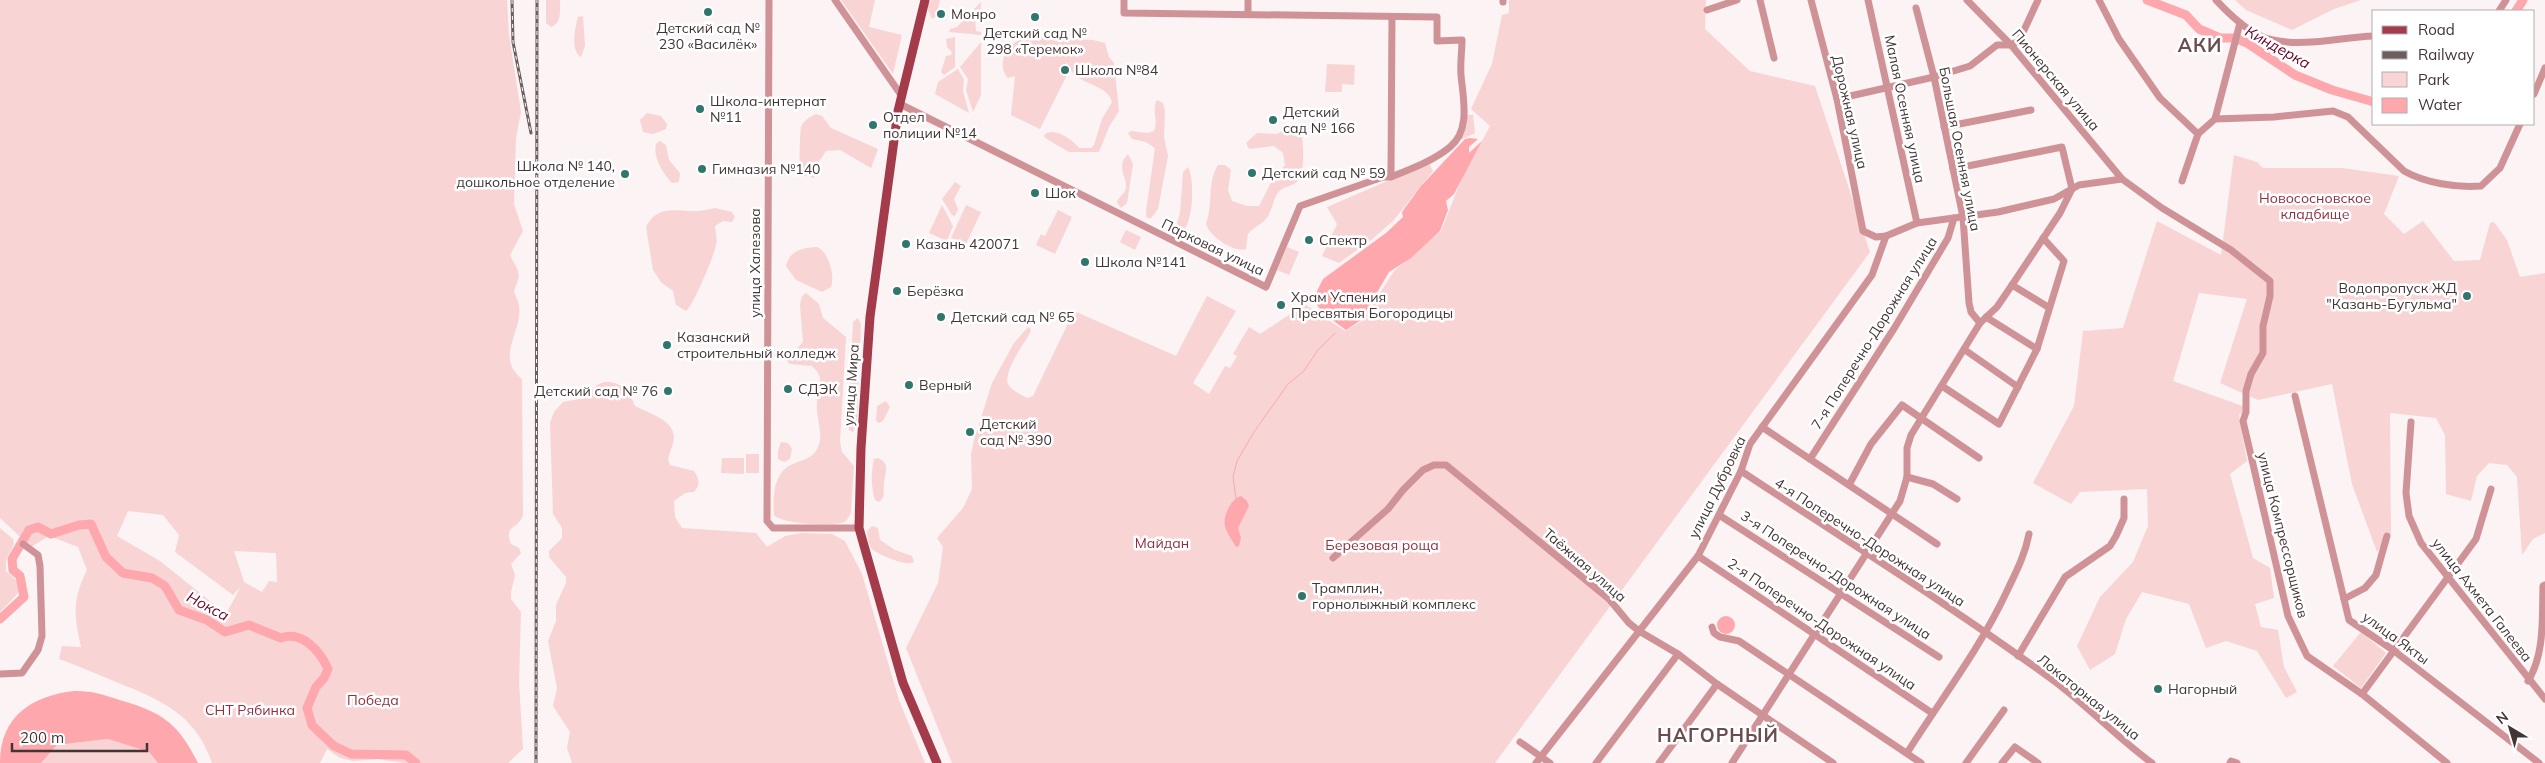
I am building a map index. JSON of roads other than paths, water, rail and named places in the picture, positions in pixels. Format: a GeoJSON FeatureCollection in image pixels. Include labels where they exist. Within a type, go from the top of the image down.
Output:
{"type":"FeatureCollection","features":[{"type":"Feature","properties":{"kind":"main road","name":"улица Мира"},"geometry":{"type":"LineString","coordinates":[[925,0],[900,100],[870,317],[861,448],[859,528],[902,683],[937,763]]}},
{"type":"Feature","properties":{"kind":"street","name":"улица Халезова"},"geometry":{"type":"LineString","coordinates":[[769,0],[767,521],[773,528],[859,528]]}},
{"type":"Feature","properties":{"kind":"street","name":"Парковая улица"},"geometry":{"type":"LineString","coordinates":[[835,0],[900,100],[1266,287],[1300,206],[1383,177]]}},
{"type":"Feature","properties":{"kind":"street"},"geometry":{"type":"LineString","coordinates":[[1124,0],[1124,13],[1437,17],[1436,40],[1462,40],[1461,73],[1465,110],[1459,133],[1450,147],[1391,177],[1383,177]]}},
{"type":"Feature","properties":{"kind":"street"},"geometry":{"type":"LineString","coordinates":[[1248,0],[1248,14]]}},
{"type":"Feature","properties":{"kind":"street"},"geometry":{"type":"LineString","coordinates":[[1707,10],[1729,1],[1737,0]]}},
{"type":"Feature","properties":{"kind":"street"},"geometry":{"type":"LineString","coordinates":[[1760,0],[1774,58]]}},
{"type":"Feature","properties":{"kind":"street","name":"Дорожная улица"},"geometry":{"type":"LineString","coordinates":[[1811,0],[1837,99],[1863,231],[1876,237],[1886,236]]}},
{"type":"Feature","properties":{"kind":"street","name":"Малая Осенняя улица"},"geometry":{"type":"LineString","coordinates":[[1868,0],[1917,223]]}},
{"type":"Feature","properties":{"kind":"street","name":"Пионерская улица"},"geometry":{"type":"LineString","coordinates":[[1966,0],[2011,45],[2122,179],[2162,208],[2231,250],[2270,281],[2270,296],[2263,326],[2262,354],[2251,374],[2246,391]]}},
{"type":"Feature","properties":{"kind":"street"},"geometry":{"type":"LineString","coordinates":[[1837,99],[1934,78],[1970,66],[1997,45],[2011,45],[2019,41],[2038,0]]}},
{"type":"Feature","properties":{"kind":"street"},"geometry":{"type":"LineString","coordinates":[[2099,0],[2119,39],[2160,98],[2198,134]]}},
{"type":"Feature","properties":{"kind":"street"},"geometry":{"type":"LineString","coordinates":[[2216,0],[2240,23],[2271,40],[2298,42],[2372,36]]}},
{"type":"Feature","properties":{"kind":"street","name":"Большая Осенняя улица"},"geometry":{"type":"LineString","coordinates":[[1916,8],[1934,78],[1963,217],[1969,303],[1971,312],[1980,323]]}},
{"type":"Feature","properties":{"kind":"street"},"geometry":{"type":"LineString","coordinates":[[1383,177],[1392,169],[1392,16]]}},
{"type":"Feature","properties":{"kind":"street"},"geometry":{"type":"LineString","coordinates":[[2215,120],[2240,23]]}},
{"type":"Feature","properties":{"kind":"street"},"geometry":{"type":"LineString","coordinates":[[2535,92],[2545,68]]}},
{"type":"Feature","properties":{"kind":"street"},"geometry":{"type":"LineString","coordinates":[[1944,127],[2031,110]]}},
{"type":"Feature","properties":{"kind":"street"},"geometry":{"type":"LineString","coordinates":[[2182,182],[2198,134],[2215,120],[2333,111],[2348,116],[2404,171],[2414,177],[2468,187],[2481,186],[2500,168],[2520,125]]}},
{"type":"Feature","properties":{"kind":"street"},"geometry":{"type":"LineString","coordinates":[[1732,763],[1900,501],[1907,476],[1907,448],[1921,418],[1965,350],[1980,323],[1997,307],[2060,214],[2072,189],[2062,147],[1953,169]]}},
{"type":"Feature","properties":{"kind":"street"},"geometry":{"type":"LineString","coordinates":[[1886,236],[1917,223],[1998,212],[2054,198],[2079,185],[2122,179]]}},
{"type":"Feature","properties":{"kind":"street","name":"7-я Поперечно-Дорожная улица"},"geometry":{"type":"LineString","coordinates":[[1810,459],[1896,327],[1948,238],[1954,218]]}},
{"type":"Feature","properties":{"kind":"street","name":"улица Дубровка"},"geometry":{"type":"LineString","coordinates":[[1538,760],[1698,556],[1741,471],[1750,444],[1872,274],[1886,236]]}},
{"type":"Feature","properties":{"kind":"street"},"geometry":{"type":"LineString","coordinates":[[1942,386],[1999,424],[2037,349],[2048,306],[2064,261],[2043,238]]}},
{"type":"Feature","properties":{"kind":"street"},"geometry":{"type":"LineString","coordinates":[[2012,285],[2048,306]]}},
{"type":"Feature","properties":{"kind":"street"},"geometry":{"type":"LineString","coordinates":[[1986,316],[2037,349]]}},
{"type":"Feature","properties":{"kind":"street"},"geometry":{"type":"LineString","coordinates":[[1965,350],[2018,386]]}},
{"type":"Feature","properties":{"kind":"street","name":"улица Компрессорщиков"},"geometry":{"type":"LineString","coordinates":[[2246,391],[2246,412],[2243,421],[2288,616],[2307,656],[2362,694],[2447,763]]}},
{"type":"Feature","properties":{"kind":"street","name":"улица Якты"},"geometry":{"type":"LineString","coordinates":[[2295,396],[2349,620],[2393,650],[2539,763]]}},
{"type":"Feature","properties":{"kind":"street"},"geometry":{"type":"LineString","coordinates":[[1849,485],[1871,444],[1902,405],[1980,458]]}},
{"type":"Feature","properties":{"kind":"street","name":"улица Ахмета Галеева"},"geometry":{"type":"LineString","coordinates":[[2411,422],[2406,493],[2409,516],[2421,543],[2528,681],[2545,699]]}},
{"type":"Feature","properties":{"kind":"street"},"geometry":{"type":"LineString","coordinates":[[1762,427],[1937,544]]}},
{"type":"Feature","properties":{"kind":"street","name":"Таёжная улица"},"geometry":{"type":"LineString","coordinates":[[1333,558],[1388,509],[1402,490],[1423,470],[1434,465],[1446,466],[1609,599],[1629,623],[1678,654],[1717,684],[1763,713],[1833,763]]}},
{"type":"Feature","properties":{"kind":"street","name":"4-я Поперечно-Дорожная улица"},"geometry":{"type":"LineString","coordinates":[[1741,471],[1986,632]]}},
{"type":"Feature","properties":{"kind":"street"},"geometry":{"type":"LineString","coordinates":[[1907,476],[1933,484],[1957,498]]}},
{"type":"Feature","properties":{"kind":"street"},"geometry":{"type":"LineString","coordinates":[[2362,694],[2476,539],[2491,489]]}},
{"type":"Feature","properties":{"kind":"street"},"geometry":{"type":"LineString","coordinates":[[2018,656],[2065,577],[2110,546],[2124,518],[2124,499]]}},
{"type":"Feature","properties":{"kind":"street","name":"3-я Поперечно-Дорожная улица"},"geometry":{"type":"LineString","coordinates":[[1719,515],[1938,657]]}},
{"type":"Feature","properties":{"kind":"street"},"geometry":{"type":"LineString","coordinates":[[1907,753],[1932,713],[1961,674],[1986,632],[2025,553],[2029,534]]}},
{"type":"Feature","properties":{"kind":"street"},"geometry":{"type":"LineString","coordinates":[[2344,599],[2365,588],[2376,575],[2387,536]]}},
{"type":"Feature","properties":{"kind":"street"},"geometry":{"type":"LineString","coordinates":[[0,674],[22,673],[38,650],[42,636],[38,555],[23,544]]}},
{"type":"Feature","properties":{"kind":"street","name":"2-я Поперечно-Дорожная улица"},"geometry":{"type":"LineString","coordinates":[[1698,556],[1813,635],[1932,713]]}},
{"type":"Feature","properties":{"kind":"street"},"geometry":{"type":"LineString","coordinates":[[2528,681],[2536,668],[2542,626],[2543,586],[2545,585]]}},
{"type":"Feature","properties":{"kind":"street"},"geometry":{"type":"LineString","coordinates":[[1712,627],[1714,633],[1720,637],[1739,641],[1921,763]]}},
{"type":"Feature","properties":{"kind":"street","name":"Локаторная улица"},"geometry":{"type":"LineString","coordinates":[[1986,632],[2052,679],[2127,745],[2152,763]]}},
{"type":"Feature","properties":{"kind":"street"},"geometry":{"type":"LineString","coordinates":[[1596,763],[1678,654]]}},
{"type":"Feature","properties":{"kind":"street"},"geometry":{"type":"LineString","coordinates":[[1659,763],[1717,684]]}},
{"type":"Feature","properties":{"kind":"street"},"geometry":{"type":"LineString","coordinates":[[1966,763],[2004,710]]}},
{"type":"Feature","properties":{"kind":"street"},"geometry":{"type":"LineString","coordinates":[[1520,742],[1538,760],[1550,763]]}},
{"type":"Feature","properties":{"kind":"street"},"geometry":{"type":"LineString","coordinates":[[2002,763],[2015,747],[2038,763]]}},
{"type":"Feature","properties":{"kind":"water"},"geometry":{"type":"Polygon","coordinates":[[[1465,139],[1478,139],[1469,147],[1469,153],[1482,141],[1454,194],[1446,201],[1448,210],[1440,231],[1411,258],[1389,272],[1361,320],[1346,330],[1324,314],[1317,305],[1317,291],[1323,279],[1386,233],[1403,217],[1402,212],[1421,186],[1465,139]]]}},
{"type":"Feature","properties":{"kind":"water"},"geometry":{"type":"Polygon","coordinates":[[[1241,496],[1247,501],[1249,506],[1238,528],[1241,538],[1239,546],[1236,547],[1225,527],[1225,518],[1231,503],[1241,496]]]}},
{"type":"Feature","properties":{"kind":"water"},"geometry":{"type":"Polygon","coordinates":[[[1726,616],[1732,619],[1735,625],[1732,631],[1726,634],[1720,631],[1717,625],[1720,619],[1726,616]]]}},
{"type":"Feature","properties":{"kind":"water"},"geometry":{"type":"Polygon","coordinates":[[[74,691],[105,695],[149,710],[160,716],[177,730],[198,763],[158,763],[149,752],[108,739],[57,745],[41,763],[0,763],[1,747],[6,733],[12,721],[21,711],[45,698],[74,691]]]}},
{"type":"Feature","properties":{"kind":"waterway","name":"Киндерка"},"geometry":{"type":"LineString","coordinates":[[2147,0],[2186,15],[2199,29],[2220,38],[2235,38],[2247,43],[2295,75],[2332,90],[2372,101]]}},
{"type":"Feature","properties":{"kind":"waterway","name":"Киндерка"},"geometry":{"type":"LineString","coordinates":[[2517,10],[2523,0]]}},
{"type":"Feature","properties":{"kind":"waterway"},"geometry":{"type":"LineString","coordinates":[[1236,499],[1233,477],[1237,461],[1254,432],[1288,384],[1304,371],[1317,351],[1335,333]]}},
{"type":"Feature","properties":{"kind":"waterway","name":"Нокса"},"geometry":{"type":"LineString","coordinates":[[0,619],[24,597],[20,576],[13,570],[12,559],[29,530],[38,527],[51,534],[79,525],[91,524],[106,557],[123,573],[152,578],[165,586],[179,610],[207,620],[225,632],[249,625],[281,638],[296,637],[315,649],[328,669],[324,678],[316,687],[307,708],[312,725],[334,746],[351,754],[406,755],[416,763]]}},
{"type":"Feature","properties":{"kind":"railway"},"geometry":{"type":"LineString","coordinates":[[512,0],[513,42],[531,133]]}},
{"type":"Feature","properties":{"kind":"railway"},"geometry":{"type":"LineString","coordinates":[[536,763],[537,0]]}},
{"type":"Feature","properties":{"kind":"place","name":"Детский сад № 230 «Василёк»"},"geometry":{"type":"Point","coordinates":[708,12]}},
{"type":"Feature","properties":{"kind":"place","name":"Монро"},"geometry":{"type":"Point","coordinates":[941,14]}},
{"type":"Feature","properties":{"kind":"place","name":"Детский сад № 298 «Теремок»"},"geometry":{"type":"Point","coordinates":[1035,17]}},
{"type":"Feature","properties":{"kind":"place","name":"Школа №84"},"geometry":{"type":"Point","coordinates":[1065,70]}},
{"type":"Feature","properties":{"kind":"place","name":"Школа-интернат №11"},"geometry":{"type":"Point","coordinates":[700,109]}},
{"type":"Feature","properties":{"kind":"place","name":"Детский сад № 166"},"geometry":{"type":"Point","coordinates":[1273,120]}},
{"type":"Feature","properties":{"kind":"place","name":"Отдел полиции №14"},"geometry":{"type":"Point","coordinates":[873,125]}},
{"type":"Feature","properties":{"kind":"place","name":"Гимназия №140"},"geometry":{"type":"Point","coordinates":[702,169]}},
{"type":"Feature","properties":{"kind":"place","name":"Детский сад № 59"},"geometry":{"type":"Point","coordinates":[1252,173]}},
{"type":"Feature","properties":{"kind":"place","name":"Школа № 140, дошкольное отделение"},"geometry":{"type":"Point","coordinates":[625,174]}},
{"type":"Feature","properties":{"kind":"place","name":"Шок"},"geometry":{"type":"Point","coordinates":[1035,193]}},
{"type":"Feature","properties":{"kind":"place","name":"Спектр"},"geometry":{"type":"Point","coordinates":[1309,240]}},
{"type":"Feature","properties":{"kind":"place","name":"Казань 420071"},"geometry":{"type":"Point","coordinates":[906,244]}},
{"type":"Feature","properties":{"kind":"place","name":"Школа №141"},"geometry":{"type":"Point","coordinates":[1085,262]}},
{"type":"Feature","properties":{"kind":"place","name":"Берёзка"},"geometry":{"type":"Point","coordinates":[897,291]}},
{"type":"Feature","properties":{"kind":"place","name":"Водопропуск ЖД \"Казань-Бугульма\""},"geometry":{"type":"Point","coordinates":[2467,296]}},
{"type":"Feature","properties":{"kind":"place","name":"Храм Успения Пресвятыя Богородицы"},"geometry":{"type":"Point","coordinates":[1281,305]}},
{"type":"Feature","properties":{"kind":"place","name":"Детский сад № 65"},"geometry":{"type":"Point","coordinates":[941,317]}},
{"type":"Feature","properties":{"kind":"place","name":"Казанский строительный колледж"},"geometry":{"type":"Point","coordinates":[667,345]}},
{"type":"Feature","properties":{"kind":"place","name":"Верный"},"geometry":{"type":"Point","coordinates":[909,385]}},
{"type":"Feature","properties":{"kind":"place","name":"СДЭК"},"geometry":{"type":"Point","coordinates":[788,389]}},
{"type":"Feature","properties":{"kind":"place","name":"Детский сад № 76"},"geometry":{"type":"Point","coordinates":[668,391]}},
{"type":"Feature","properties":{"kind":"place","name":"Детский сад № 390"},"geometry":{"type":"Point","coordinates":[970,432]}},
{"type":"Feature","properties":{"kind":"place","name":"Трамплин, горнолыжный комплекс"},"geometry":{"type":"Point","coordinates":[1302,596]}},
{"type":"Feature","properties":{"kind":"place","name":"Нагорный"},"geometry":{"type":"Point","coordinates":[2158,689]}},
{"type":"Feature","properties":{"kind":"district","name":"АКИ"},"geometry":{"type":"Point","coordinates":[2200,45]}},
{"type":"Feature","properties":{"kind":"district","name":"НАГОРНЫЙ"},"geometry":{"type":"Point","coordinates":[1718,735]}},
{"type":"Feature","properties":{"kind":"park label","name":"Новососновское кладбище"},"geometry":{"type":"Point","coordinates":[2315,206]}},
{"type":"Feature","properties":{"kind":"park label","name":"Майдан"},"geometry":{"type":"Point","coordinates":[1162,543]}},
{"type":"Feature","properties":{"kind":"park label","name":"Березовая роща"},"geometry":{"type":"Point","coordinates":[1382,545]}},
{"type":"Feature","properties":{"kind":"park label","name":"Победа"},"geometry":{"type":"Point","coordinates":[373,700]}},
{"type":"Feature","properties":{"kind":"park label","name":"СНТ Рябинка"},"geometry":{"type":"Point","coordinates":[250,710]}}]}
